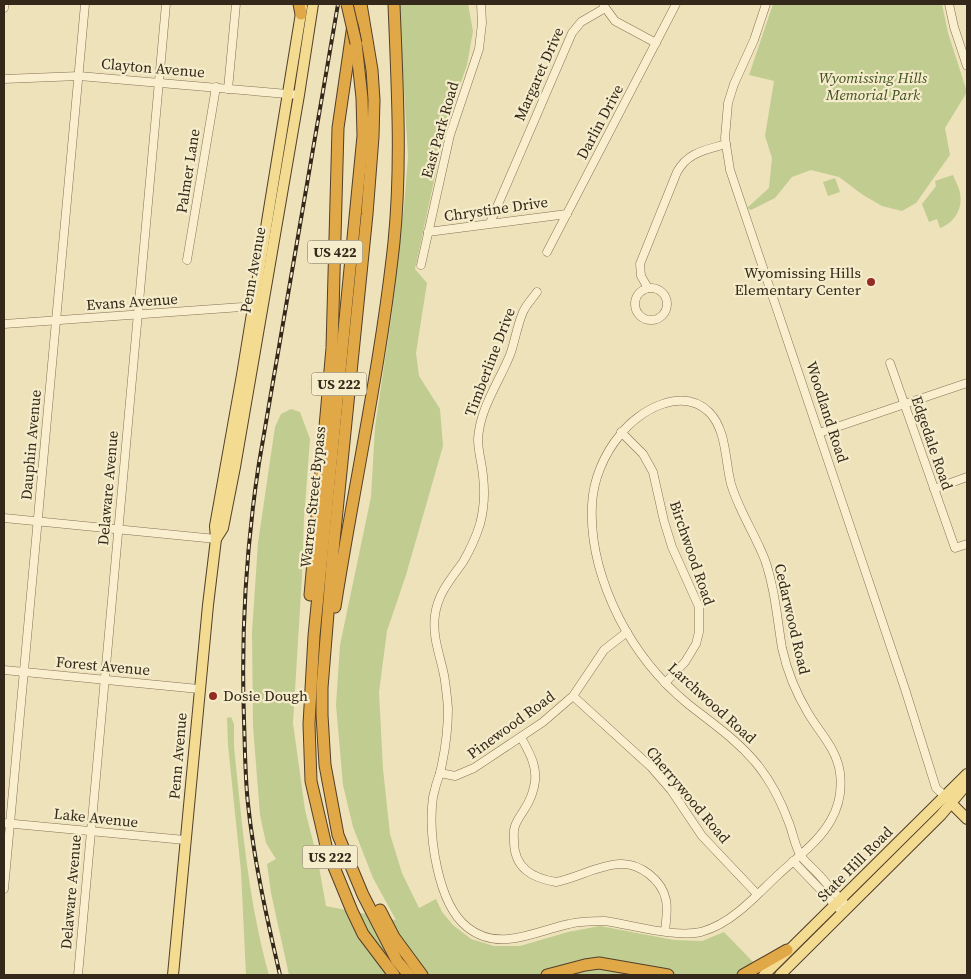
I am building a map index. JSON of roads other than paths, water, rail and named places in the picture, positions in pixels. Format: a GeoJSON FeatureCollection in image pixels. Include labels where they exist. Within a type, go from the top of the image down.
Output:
{"type":"FeatureCollection","features":[{"type":"Feature","properties":{"kind":"highway","name":"Warren Street Bypass"},"geometry":{"type":"LineString","coordinates":[[347,4],[356,43],[362,98],[362,145],[314,636],[309,724],[311,781],[327,850],[352,911],[363,934],[394,975]]}},
{"type":"Feature","properties":{"kind":"highway"},"geometry":{"type":"LineString","coordinates":[[322,688],[382,335],[394,241],[399,143],[394,4]]}},
{"type":"Feature","properties":{"kind":"highway","name":"Warren Street Bypass"},"geometry":{"type":"LineString","coordinates":[[360,6],[372,70],[374,100],[373,137],[333,551],[322,688],[325,765],[338,835],[363,895],[397,960],[408,975]]}},
{"type":"Feature","properties":{"kind":"highway","name":"US 422"},"geometry":{"type":"LineString","coordinates":[[309,724],[307,643],[332,348],[338,128],[360,6]]}},
{"type":"Feature","properties":{"kind":"highway"},"geometry":{"type":"LineString","coordinates":[[329,786],[362,879],[394,937],[422,975]]}},
{"type":"Feature","properties":{"kind":"highway"},"geometry":{"type":"LineString","coordinates":[[743,975],[788,950]]}},
{"type":"Feature","properties":{"kind":"highway"},"geometry":{"type":"LineString","coordinates":[[547,975],[594,964],[639,975]]}},
{"type":"Feature","properties":{"kind":"highway"},"geometry":{"type":"LineString","coordinates":[[574,975],[606,970],[668,975]]}},
{"type":"Feature","properties":{"kind":"main road","name":"Penn Avenue"},"geometry":{"type":"LineString","coordinates":[[173,975],[199,689],[216,539],[224,528],[257,306],[294,94],[313,4]]}},
{"type":"Feature","properties":{"kind":"main road","name":"Penn Avenue"},"geometry":{"type":"LineString","coordinates":[[294,94],[301,7]]}},
{"type":"Feature","properties":{"kind":"main road","name":"State Hill Road"},"geometry":{"type":"LineString","coordinates":[[948,800],[967,774]]}},
{"type":"Feature","properties":{"kind":"main road","name":"State Hill Road"},"geometry":{"type":"LineString","coordinates":[[780,975],[842,906],[948,800],[967,784]]}},
{"type":"Feature","properties":{"kind":"main road","name":"Woodland Road"},"geometry":{"type":"LineString","coordinates":[[948,800],[967,819]]}},
{"type":"Feature","properties":{"kind":"main road","name":"State Hill Road"},"geometry":{"type":"LineString","coordinates":[[764,975],[788,950],[842,906]]}},
{"type":"Feature","properties":{"kind":"street","name":"Dauphin Avenue"},"geometry":{"type":"LineString","coordinates":[[4,888],[7,824],[24,672],[85,4]]}},
{"type":"Feature","properties":{"kind":"street","name":"Delaware Avenue"},"geometry":{"type":"LineString","coordinates":[[78,975],[166,4]]}},
{"type":"Feature","properties":{"kind":"street"},"geometry":{"type":"LineString","coordinates":[[228,89],[236,4]]}},
{"type":"Feature","properties":{"kind":"street","name":"East Park Road"},"geometry":{"type":"LineString","coordinates":[[421,265],[450,135],[479,49],[482,22],[481,4]]}},
{"type":"Feature","properties":{"kind":"street","name":"Darlin Drive"},"geometry":{"type":"LineString","coordinates":[[547,252],[676,4]]}},
{"type":"Feature","properties":{"kind":"street","name":"Woodland Road"},"geometry":{"type":"LineString","coordinates":[[766,4],[754,40],[731,92],[726,115],[726,144],[730,170],[905,688],[936,788],[948,800]]}},
{"type":"Feature","properties":{"kind":"street"},"geometry":{"type":"LineString","coordinates":[[949,4],[954,27],[967,66]]}},
{"type":"Feature","properties":{"kind":"street","name":"Margaret Drive"},"geometry":{"type":"LineString","coordinates":[[490,223],[572,33],[581,22],[604,6],[615,21],[656,43]]}},
{"type":"Feature","properties":{"kind":"street","name":"Clayton Avenue"},"geometry":{"type":"LineString","coordinates":[[4,80],[79,76],[294,94]]}},
{"type":"Feature","properties":{"kind":"street","name":"Palmer Lane"},"geometry":{"type":"LineString","coordinates":[[187,260],[216,87]]}},
{"type":"Feature","properties":{"kind":"street"},"geometry":{"type":"LineString","coordinates":[[648,288],[641,276],[640,264],[680,167],[692,154],[726,144]]}},
{"type":"Feature","properties":{"kind":"street","name":"Chrystine Drive"},"geometry":{"type":"LineString","coordinates":[[428,232],[566,214]]}},
{"type":"Feature","properties":{"kind":"street"},"geometry":{"type":"LineString","coordinates":[[648,288],[657,289],[666,298],[664,313],[656,319],[644,318],[640,315],[636,306],[638,294],[648,288]]}},
{"type":"Feature","properties":{"kind":"street","name":"Timberline Drive"},"geometry":{"type":"LineString","coordinates":[[537,292],[523,312],[509,357],[488,400],[481,420],[478,443],[484,492],[479,526],[468,553],[444,588],[436,607],[435,641],[444,674],[448,709],[440,773],[433,798],[432,819],[440,875],[451,907],[460,920],[473,931],[492,939],[519,939],[567,924],[594,921],[606,921],[688,934],[710,929],[738,912],[797,857]]}},
{"type":"Feature","properties":{"kind":"street","name":"Evans Avenue"},"geometry":{"type":"LineString","coordinates":[[4,324],[257,306]]}},
{"type":"Feature","properties":{"kind":"street","name":"Edgedale Road"},"geometry":{"type":"LineString","coordinates":[[890,363],[954,548],[967,544]]}},
{"type":"Feature","properties":{"kind":"street"},"geometry":{"type":"LineString","coordinates":[[819,433],[967,383]]}},
{"type":"Feature","properties":{"kind":"street","name":"Cedarwood Road"},"geometry":{"type":"LineString","coordinates":[[621,432],[649,411],[670,401],[683,400],[695,403],[708,411],[717,422],[734,493],[764,558],[771,579],[783,653],[790,674],[806,710],[830,746],[840,770],[840,795],[834,813],[821,834],[797,857]]}},
{"type":"Feature","properties":{"kind":"street","name":"Larchwood Road"},"geometry":{"type":"LineString","coordinates":[[621,432],[606,455],[596,479],[593,493],[592,521],[596,550],[605,584],[627,632],[665,683],[689,705],[729,735],[757,764],[782,805],[797,857]]}},
{"type":"Feature","properties":{"kind":"street","name":"Birchwood Road"},"geometry":{"type":"LineString","coordinates":[[621,432],[643,454],[653,472],[668,536],[682,572],[699,607],[700,621],[696,644],[685,662],[665,683]]}},
{"type":"Feature","properties":{"kind":"street"},"geometry":{"type":"LineString","coordinates":[[934,489],[967,477]]}},
{"type":"Feature","properties":{"kind":"street"},"geometry":{"type":"LineString","coordinates":[[4,518],[216,539]]}},
{"type":"Feature","properties":{"kind":"street","name":"Pinewood Road"},"geometry":{"type":"LineString","coordinates":[[440,773],[455,776],[469,771],[553,715],[573,696],[604,650],[627,632]]}},
{"type":"Feature","properties":{"kind":"street","name":"Forest Avenue"},"geometry":{"type":"LineString","coordinates":[[4,670],[199,689]]}},
{"type":"Feature","properties":{"kind":"street","name":"Cherrywood Road"},"geometry":{"type":"LineString","coordinates":[[573,696],[651,767],[670,790],[702,836],[757,894]]}},
{"type":"Feature","properties":{"kind":"street"},"geometry":{"type":"LineString","coordinates":[[521,738],[535,767],[535,781],[529,801],[514,828],[514,854],[518,862],[534,876],[556,882],[620,864],[632,865],[643,870],[652,877],[666,898],[665,931]]}},
{"type":"Feature","properties":{"kind":"street","name":"Lake Avenue"},"geometry":{"type":"LineString","coordinates":[[7,824],[185,840]]}},
{"type":"Feature","properties":{"kind":"street"},"geometry":{"type":"LineString","coordinates":[[797,857],[842,906]]}},
{"type":"Feature","properties":{"kind":"railway"},"geometry":{"type":"LineString","coordinates":[[280,975],[257,868],[247,794],[243,688],[244,623],[254,495],[338,4]]}},
{"type":"Feature","properties":{"kind":"place","name":"Wyomissing Hills Elementary Center"},"geometry":{"type":"Point","coordinates":[871,282]}},
{"type":"Feature","properties":{"kind":"place","name":"Dosie Dough"},"geometry":{"type":"Point","coordinates":[213,696]}},
{"type":"Feature","properties":{"kind":"park label","name":"Wyomissing Hills Memorial Park"},"geometry":{"type":"Point","coordinates":[873,86]}}]}
